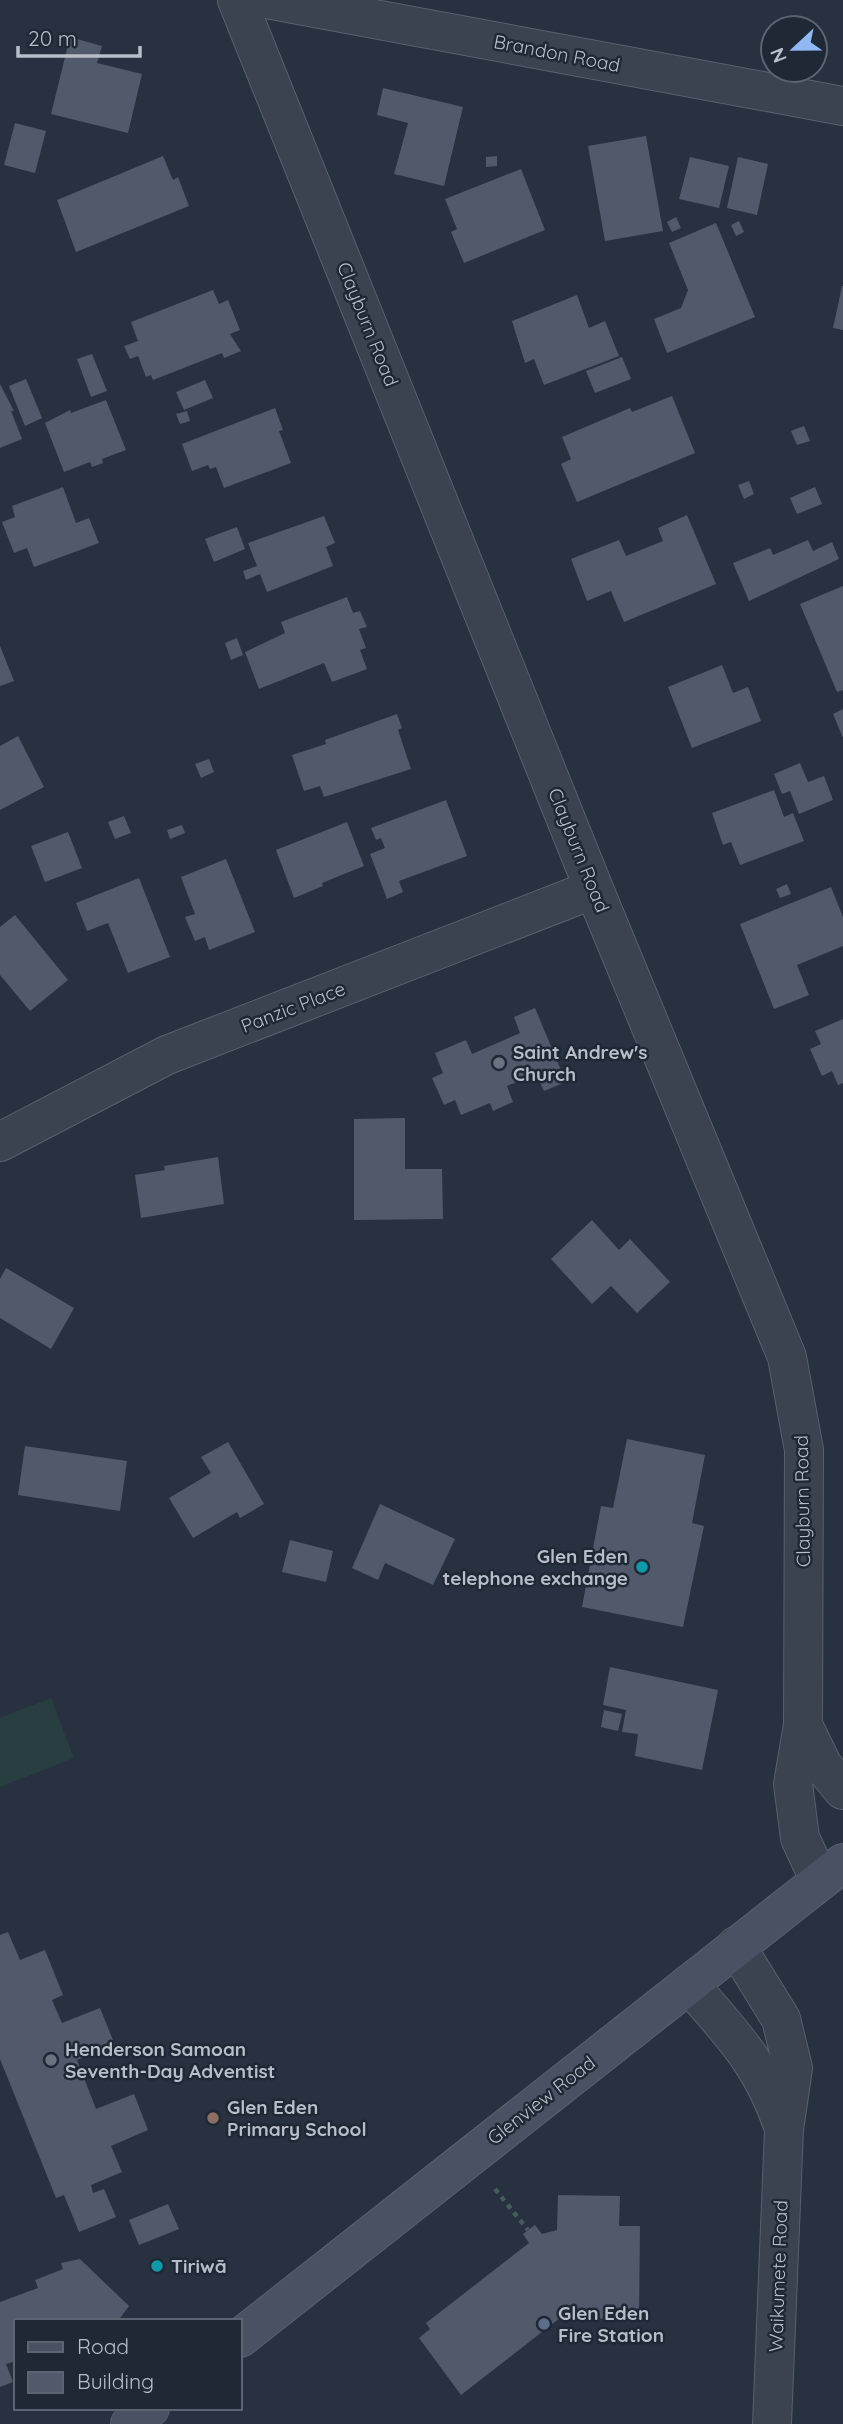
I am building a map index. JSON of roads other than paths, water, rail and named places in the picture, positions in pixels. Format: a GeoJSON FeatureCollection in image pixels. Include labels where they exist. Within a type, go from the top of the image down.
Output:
{"type":"FeatureCollection","features":[{"type":"Feature","properties":{"kind":"main road","name":"Glenview Road"},"geometry":{"type":"LineString","coordinates":[[242,2336],[831,1872]]}},
{"type":"Feature","properties":{"kind":"main road"},"geometry":{"type":"LineString","coordinates":[[130,2424],[148,2410]]}},
{"type":"Feature","properties":{"kind":"street","name":"Clayburn Road"},"geometry":{"type":"LineString","coordinates":[[237,0],[594,889],[766,1300],[794,1384],[804,1450],[803,1724],[795,1766],[795,1816],[800,1838],[831,1872]]}},
{"type":"Feature","properties":{"kind":"street","name":"Brandon Road"},"geometry":{"type":"LineString","coordinates":[[272,0],[843,106]]}},
{"type":"Feature","properties":{"kind":"street","name":"Panzic Place"},"geometry":{"type":"LineString","coordinates":[[0,1142],[167,1055],[594,889]]}},
{"type":"Feature","properties":{"kind":"street","name":"Clayburn Road"},"geometry":{"type":"LineString","coordinates":[[803,1724],[823,1766],[843,1790]]}},
{"type":"Feature","properties":{"kind":"street","name":"Waikumete Road"},"geometry":{"type":"LineString","coordinates":[[736,1946],[767,1992],[781,2019],[793,2068],[784,2129],[772,2424]]}},
{"type":"Feature","properties":{"kind":"street","name":"Waikumete Road"},"geometry":{"type":"LineString","coordinates":[[689,1984],[757,2068],[770,2089],[784,2129]]}},
{"type":"Feature","properties":{"kind":"place","name":"Saint Andrew's Church"},"geometry":{"type":"Point","coordinates":[499,1063]}},
{"type":"Feature","properties":{"kind":"place","name":"Glen Eden telephone exchange"},"geometry":{"type":"Point","coordinates":[642,1567]}},
{"type":"Feature","properties":{"kind":"place","name":"Henderson Samoan Seventh-Day Adventist"},"geometry":{"type":"Point","coordinates":[51,2060]}},
{"type":"Feature","properties":{"kind":"place","name":"Glen Eden Primary School"},"geometry":{"type":"Point","coordinates":[213,2118]}},
{"type":"Feature","properties":{"kind":"place","name":"Tiriwā"},"geometry":{"type":"Point","coordinates":[157,2266]}},
{"type":"Feature","properties":{"kind":"place","name":"Glen Eden Fire Station"},"geometry":{"type":"Point","coordinates":[544,2324]}}]}
